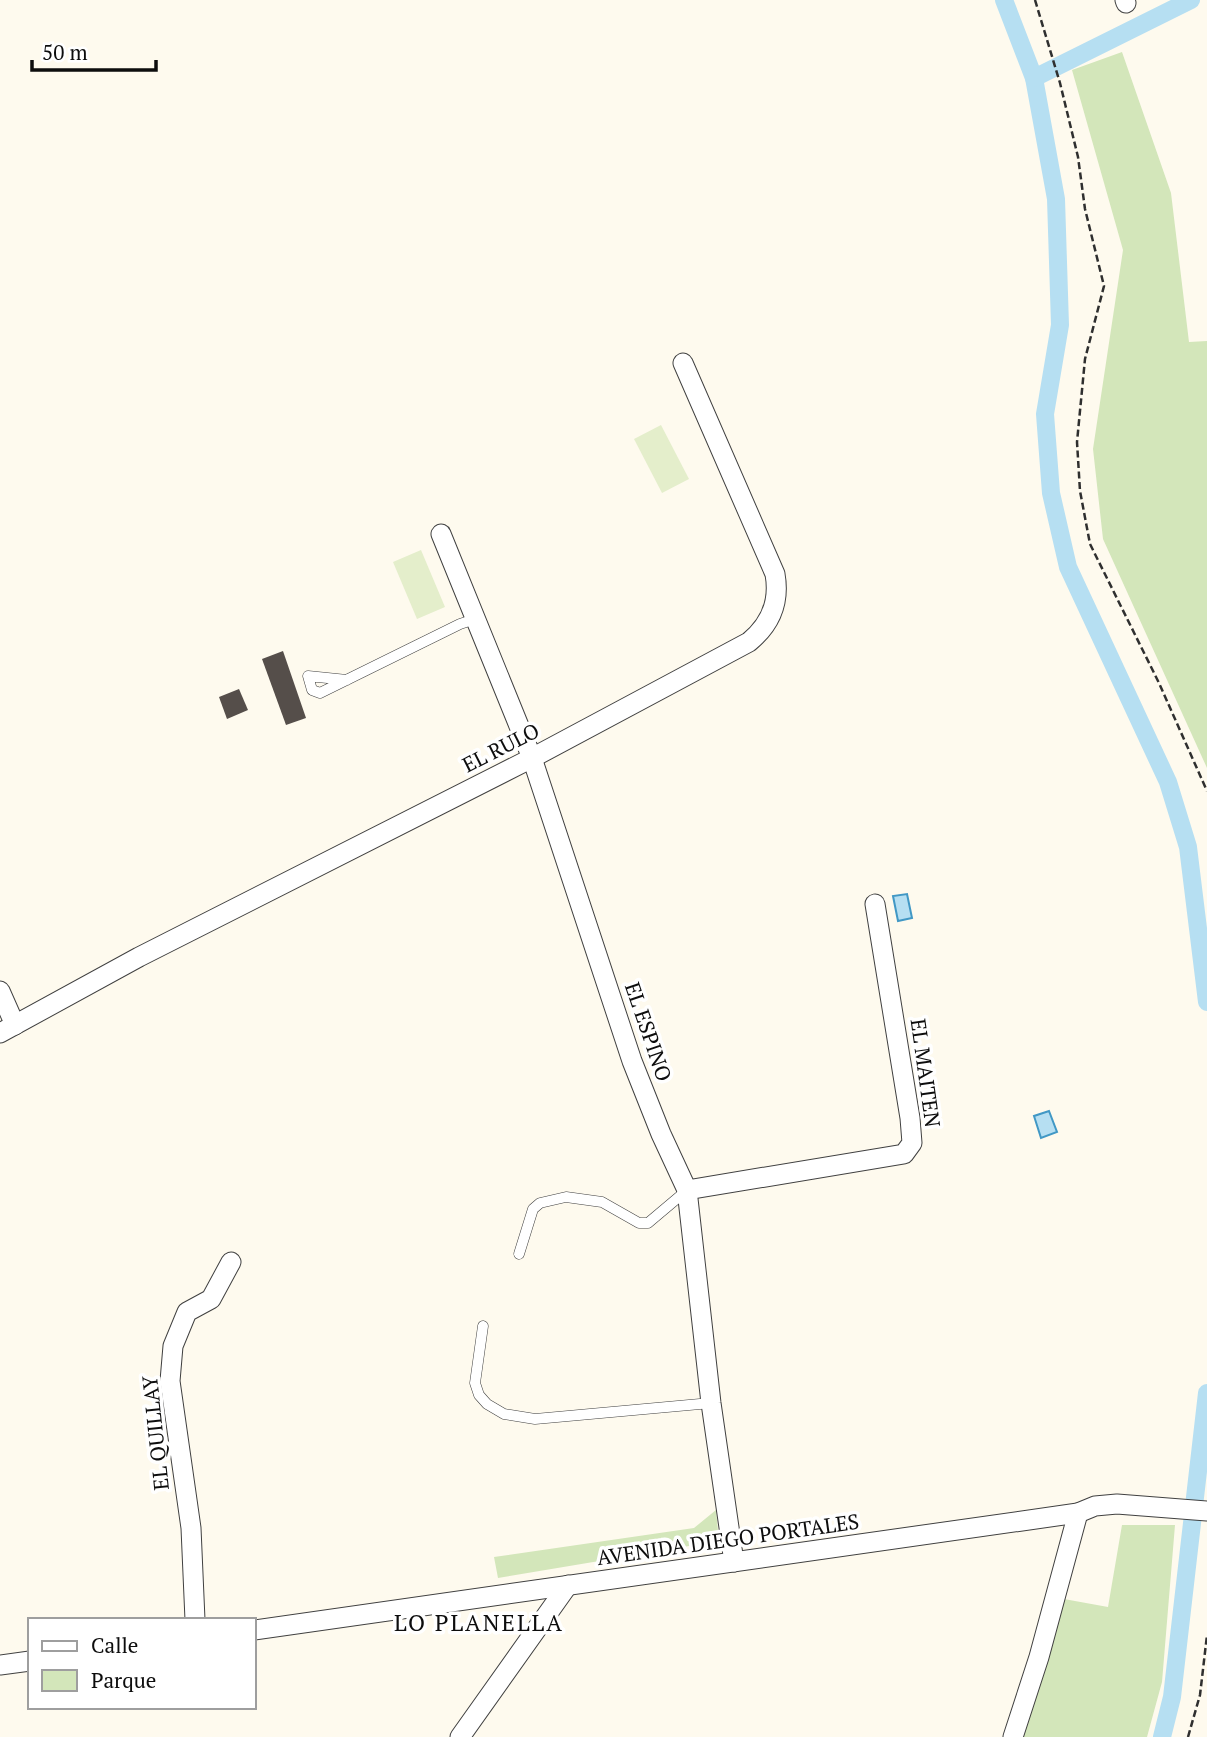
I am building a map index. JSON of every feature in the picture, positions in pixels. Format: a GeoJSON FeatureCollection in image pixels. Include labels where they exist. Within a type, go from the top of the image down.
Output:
{"type":"FeatureCollection","features":[{"type":"Feature","properties":{"kind":"street","name":"EL RULO"},"geometry":{"type":"LineString","coordinates":[[8,1029],[139,957],[532,758],[758,635],[771,616],[777,595],[775,574],[683,363]]}},
{"type":"Feature","properties":{"kind":"street","name":"EL ESPINO"},"geometry":{"type":"LineString","coordinates":[[442,534],[532,758],[632,1061],[687,1190],[711,1403],[734,1562]]}},
{"type":"Feature","properties":{"kind":"street","name":"EL MAITEN"},"geometry":{"type":"LineString","coordinates":[[687,1190],[904,1154],[912,1143],[911,1118],[874,904]]}},
{"type":"Feature","properties":{"kind":"street"},"geometry":{"type":"LineString","coordinates":[[0,991],[8,1029]]}},
{"type":"Feature","properties":{"kind":"street","name":"EL QUILLAY"},"geometry":{"type":"LineString","coordinates":[[195,1618],[191,1528],[170,1381],[173,1346],[187,1312],[211,1299],[231,1262]]}},
{"type":"Feature","properties":{"kind":"street","name":"AVENIDA DIEGO PORTALES"},"geometry":{"type":"LineString","coordinates":[[256,1630],[1078,1513],[1095,1506],[1118,1504],[1207,1511]]}},
{"type":"Feature","properties":{"kind":"street"},"geometry":{"type":"LineString","coordinates":[[1013,1737],[1040,1657],[1078,1513]]}},
{"type":"Feature","properties":{"kind":"street"},"geometry":{"type":"LineString","coordinates":[[460,1737],[568,1585]]}},
{"type":"Feature","properties":{"kind":"street"},"geometry":{"type":"LineString","coordinates":[[0,1665],[28,1661]]}},
{"type":"Feature","properties":{"kind":"lane"},"geometry":{"type":"LineString","coordinates":[[347,680],[475,619]]}},
{"type":"Feature","properties":{"kind":"lane"},"geometry":{"type":"LineString","coordinates":[[519,1254],[533,1209],[540,1203],[566,1197],[602,1202],[639,1223],[648,1223],[687,1190]]}},
{"type":"Feature","properties":{"kind":"lane"},"geometry":{"type":"LineString","coordinates":[[483,1326],[475,1383],[486,1404],[503,1414],[535,1419],[711,1403]]}},
{"type":"Feature","properties":{"kind":"path"},"geometry":{"type":"LineString","coordinates":[[1035,0],[1060,83],[1078,157],[1085,209],[1104,286],[1085,359],[1077,442],[1080,491],[1090,544],[1159,683],[1207,791]]}},
{"type":"Feature","properties":{"kind":"path"},"geometry":{"type":"LineString","coordinates":[[1188,1737],[1200,1695],[1207,1635]]}},
{"type":"Feature","properties":{"kind":"green space"},"geometry":{"type":"Polygon","coordinates":[[[1122,52],[1171,193],[1189,342],[1207,341],[1207,768],[1103,539],[1093,449],[1123,250],[1072,70],[1122,52]]]}},
{"type":"Feature","properties":{"kind":"green space"},"geometry":{"type":"Polygon","coordinates":[[[661,425],[689,479],[662,493],[634,439],[661,425]]]}},
{"type":"Feature","properties":{"kind":"green space"},"geometry":{"type":"Polygon","coordinates":[[[421,550],[445,607],[417,619],[393,562],[421,550]]]}},
{"type":"Feature","properties":{"kind":"green space"},"geometry":{"type":"Polygon","coordinates":[[[716,1510],[719,1541],[498,1578],[494,1557],[694,1528],[716,1510]]]}},
{"type":"Feature","properties":{"kind":"green space"},"geometry":{"type":"Polygon","coordinates":[[[1122,1525],[1175,1525],[1162,1682],[1147,1737],[1021,1737],[1064,1599],[1108,1607],[1122,1525]]]}},
{"type":"Feature","properties":{"kind":"water"},"geometry":{"type":"Polygon","coordinates":[[[907,894],[912,918],[898,921],[893,896],[907,894]]]}},
{"type":"Feature","properties":{"kind":"water"},"geometry":{"type":"Polygon","coordinates":[[[1049,1111],[1057,1132],[1041,1138],[1034,1116],[1049,1111]]]}},
{"type":"Feature","properties":{"kind":"building"},"geometry":{"type":"Polygon","coordinates":[[[283,651],[306,718],[286,725],[262,659],[283,651]]]}},
{"type":"Feature","properties":{"kind":"building"},"geometry":{"type":"Polygon","coordinates":[[[239,689],[248,710],[227,719],[219,697],[239,689]]]}},
{"type":"Feature","properties":{"kind":"waterway"},"geometry":{"type":"LineString","coordinates":[[1004,0],[1034,78],[1056,199],[1060,325],[1045,414],[1051,493],[1068,567],[1168,782],[1188,847],[1207,1002]]}},
{"type":"Feature","properties":{"kind":"waterway"},"geometry":{"type":"LineString","coordinates":[[1034,78],[1191,0]]}},
{"type":"Feature","properties":{"kind":"waterway"},"geometry":{"type":"LineString","coordinates":[[1162,1737],[1172,1697],[1207,1393]]}},
{"type":"Feature","properties":{"kind":"district","name":"LO PLANELLA"},"geometry":{"type":"Point","coordinates":[479,1623]}}]}
